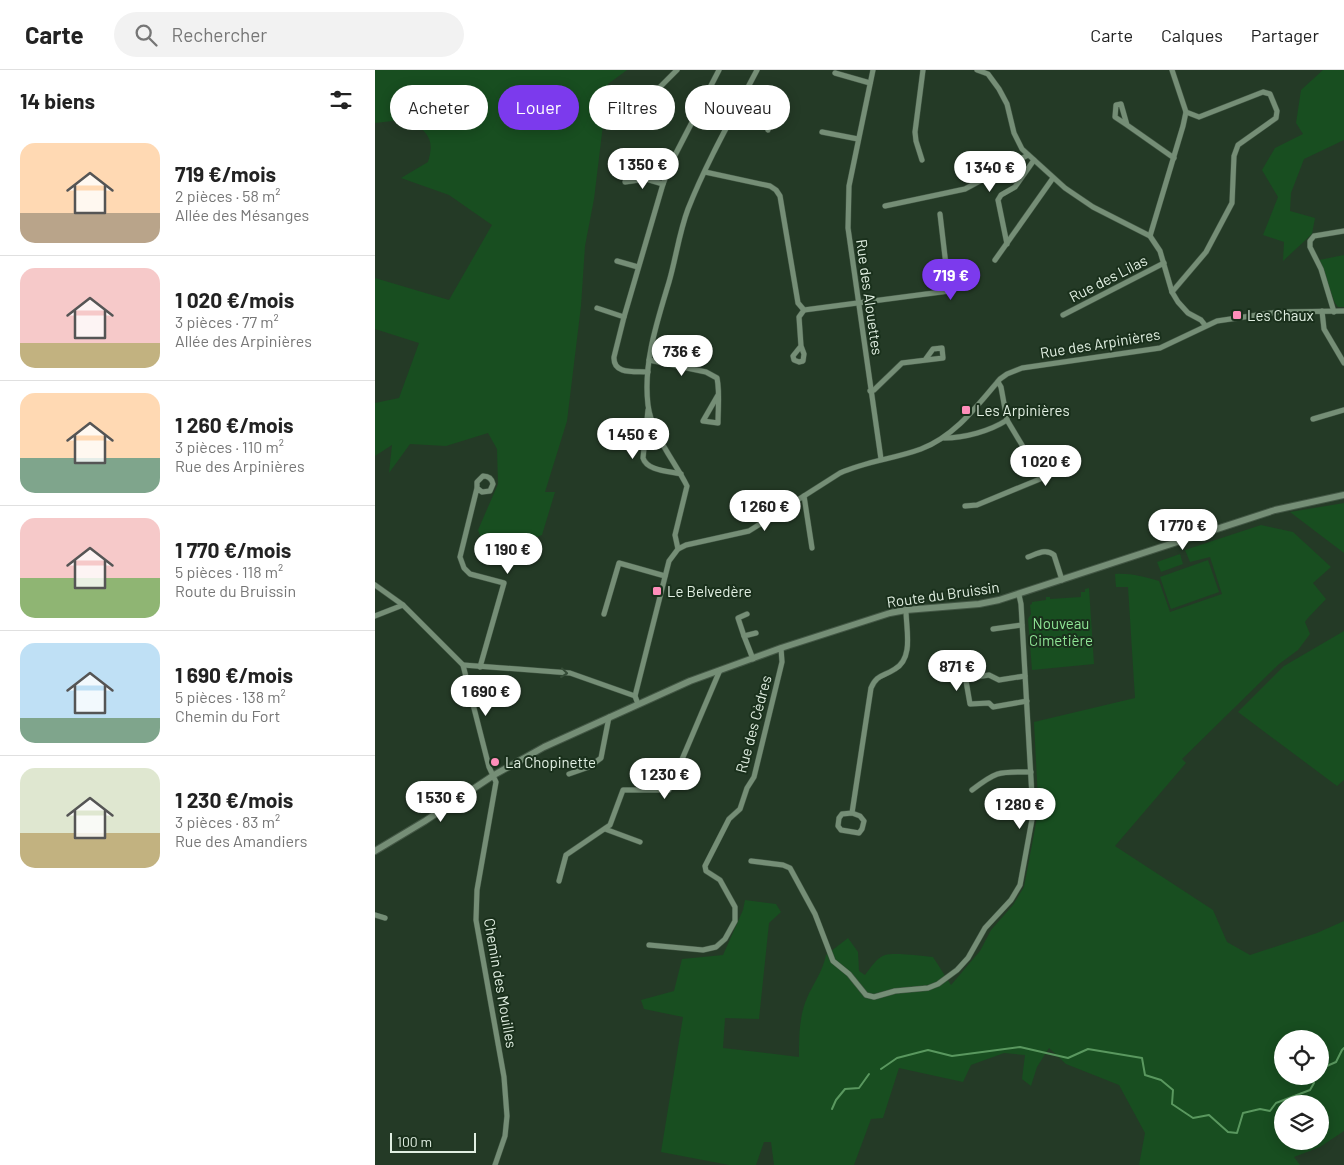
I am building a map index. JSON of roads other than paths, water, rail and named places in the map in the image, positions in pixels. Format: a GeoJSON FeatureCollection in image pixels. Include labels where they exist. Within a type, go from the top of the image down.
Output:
{"type":"FeatureCollection","features":[{"type":"Feature","properties":{"kind":"street"},"geometry":{"type":"LineString","coordinates":[[662,85],[677,70]]}},
{"type":"Feature","properties":{"kind":"street"},"geometry":{"type":"LineString","coordinates":[[648,372],[622,371],[617,368],[614,362],[624,317],[663,184],[673,159],[719,70]]}},
{"type":"Feature","properties":{"kind":"street"},"geometry":{"type":"LineString","coordinates":[[749,85],[757,70]]}},
{"type":"Feature","properties":{"kind":"street","name":"Rue des Alouettes"},"geometry":{"type":"LineString","coordinates":[[873,70],[849,186],[848,228],[881,459]]}},
{"type":"Feature","properties":{"kind":"street"},"geometry":{"type":"LineString","coordinates":[[922,160],[915,132],[923,70]]}},
{"type":"Feature","properties":{"kind":"street"},"geometry":{"type":"LineString","coordinates":[[977,70],[987,72],[999,89],[1007,104],[1014,132],[1028,155],[1053,178],[1093,207],[1150,236],[1160,251],[1172,292],[1178,302],[1188,313],[1201,320],[1205,326]]}},
{"type":"Feature","properties":{"kind":"street"},"geometry":{"type":"LineString","coordinates":[[1150,236],[1186,112],[1173,70]]}},
{"type":"Feature","properties":{"kind":"street"},"geometry":{"type":"LineString","coordinates":[[835,73],[870,83]]}},
{"type":"Feature","properties":{"kind":"street"},"geometry":{"type":"LineString","coordinates":[[1172,292],[1206,252],[1232,203],[1234,156],[1238,145],[1276,118],[1277,111],[1270,94],[1263,92],[1199,117],[1186,112]]}},
{"type":"Feature","properties":{"kind":"street"},"geometry":{"type":"LineString","coordinates":[[1127,125],[1174,158]]}},
{"type":"Feature","properties":{"kind":"street"},"geometry":{"type":"LineString","coordinates":[[681,474],[647,466],[643,458],[649,407],[648,372],[651,339],[676,258],[678,243],[688,210],[726,130]]}},
{"type":"Feature","properties":{"kind":"street"},"geometry":{"type":"LineString","coordinates":[[822,132],[858,139]]}},
{"type":"Feature","properties":{"kind":"street"},"geometry":{"type":"LineString","coordinates":[[885,206],[965,189],[1028,155]]}},
{"type":"Feature","properties":{"kind":"street"},"geometry":{"type":"LineString","coordinates":[[1007,244],[998,200],[1001,195],[1015,187],[1034,160]]}},
{"type":"Feature","properties":{"kind":"street"},"geometry":{"type":"LineString","coordinates":[[705,172],[770,186],[776,190],[780,196],[798,303],[804,310]]}},
{"type":"Feature","properties":{"kind":"street"},"geometry":{"type":"LineString","coordinates":[[995,260],[1053,178]]}},
{"type":"Feature","properties":{"kind":"street"},"geometry":{"type":"LineString","coordinates":[[625,182],[646,179],[663,184]]}},
{"type":"Feature","properties":{"kind":"street"},"geometry":{"type":"LineString","coordinates":[[801,346],[799,317],[804,310],[949,291],[940,214]]}},
{"type":"Feature","properties":{"kind":"street"},"geometry":{"type":"LineString","coordinates":[[1334,312],[1321,269],[1310,247],[1310,241],[1314,236],[1344,231]]}},
{"type":"Feature","properties":{"kind":"street"},"geometry":{"type":"LineString","coordinates":[[617,261],[638,267]]}},
{"type":"Feature","properties":{"kind":"street","name":"Rue des Lilas"},"geometry":{"type":"LineString","coordinates":[[1063,315],[1164,263]]}},
{"type":"Feature","properties":{"kind":"street"},"geometry":{"type":"LineString","coordinates":[[597,308],[624,317]]}},
{"type":"Feature","properties":{"kind":"street","name":"Rue des Arpinières"},"geometry":{"type":"LineString","coordinates":[[678,549],[686,545],[749,530],[840,473],[881,459],[919,450],[944,438],[955,430],[998,382],[1007,374],[1022,368],[1159,348],[1217,321],[1278,312],[1344,311]]}},
{"type":"Feature","properties":{"kind":"street"},"geometry":{"type":"LineString","coordinates":[[1322,312],[1324,329],[1344,363]]}},
{"type":"Feature","properties":{"kind":"street"},"geometry":{"type":"LineString","coordinates":[[649,360],[713,375],[718,382],[718,395],[718,423],[703,421],[718,395]]}},
{"type":"Feature","properties":{"kind":"street"},"geometry":{"type":"LineString","coordinates":[[870,391],[874,390],[902,363],[925,360]]}},
{"type":"Feature","properties":{"kind":"street"},"geometry":{"type":"LineString","coordinates":[[965,506],[977,505],[1040,479],[1043,474],[1040,466],[1025,450],[1007,420],[1001,387],[998,382]]}},
{"type":"Feature","properties":{"kind":"street"},"geometry":{"type":"LineString","coordinates":[[638,704],[635,696],[669,561],[678,549],[675,536],[687,492],[687,486],[681,474],[659,437],[649,407]]}},
{"type":"Feature","properties":{"kind":"street"},"geometry":{"type":"LineString","coordinates":[[1313,419],[1344,410]]}},
{"type":"Feature","properties":{"kind":"street","name":"Rue des Arpinières"},"geometry":{"type":"LineString","coordinates":[[944,438],[955,438],[998,426],[1007,420]]}},
{"type":"Feature","properties":{"kind":"street"},"geometry":{"type":"LineString","coordinates":[[644,441],[659,437]]}},
{"type":"Feature","properties":{"kind":"street"},"geometry":{"type":"LineString","coordinates":[[477,488],[460,557],[464,568],[470,574],[504,583],[480,667]]}},
{"type":"Feature","properties":{"kind":"street","name":"Route du Bruissin"},"geometry":{"type":"LineString","coordinates":[[375,851],[494,775],[544,747],[690,681],[781,648],[877,617],[906,610],[979,604],[1019,594],[1275,510],[1344,495]]}},
{"type":"Feature","properties":{"kind":"street"},"geometry":{"type":"LineString","coordinates":[[804,496],[812,548]]}},
{"type":"Feature","properties":{"kind":"street"},"geometry":{"type":"LineString","coordinates":[[1028,557],[1046,551],[1051,552],[1054,555],[1062,580]]}},
{"type":"Feature","properties":{"kind":"street"},"geometry":{"type":"LineString","coordinates":[[605,614],[619,563],[665,576]]}},
{"type":"Feature","properties":{"kind":"street"},"geometry":{"type":"LineString","coordinates":[[375,584],[403,605],[463,665],[489,768],[494,775]]}},
{"type":"Feature","properties":{"kind":"street"},"geometry":{"type":"LineString","coordinates":[[751,861],[783,865],[790,868],[815,914],[833,961],[849,974],[866,995],[874,997],[895,991],[928,988],[948,978],[968,958],[985,928],[1011,900],[1021,885],[1033,814],[1019,594]]}},
{"type":"Feature","properties":{"kind":"street"},"geometry":{"type":"LineString","coordinates":[[375,616],[403,605]]}},
{"type":"Feature","properties":{"kind":"street"},"geometry":{"type":"LineString","coordinates":[[851,813],[871,688],[875,680],[881,675],[895,669],[903,661],[907,653],[906,610]]}},
{"type":"Feature","properties":{"kind":"street"},"geometry":{"type":"LineString","coordinates":[[747,614],[738,618],[753,658]]}},
{"type":"Feature","properties":{"kind":"street"},"geometry":{"type":"LineString","coordinates":[[993,629],[1022,624]]}},
{"type":"Feature","properties":{"kind":"street"},"geometry":{"type":"LineString","coordinates":[[744,636],[756,633]]}},
{"type":"Feature","properties":{"kind":"street","name":"Rue des Cèdres"},"geometry":{"type":"LineString","coordinates":[[649,945],[703,950],[716,947],[725,940],[735,921],[735,907],[720,880],[706,871],[705,866],[729,819],[740,809],[747,788],[754,778],[782,662],[781,648]]}},
{"type":"Feature","properties":{"kind":"street"},"geometry":{"type":"LineString","coordinates":[[463,665],[571,673],[635,696]]}},
{"type":"Feature","properties":{"kind":"street"},"geometry":{"type":"LineString","coordinates":[[559,881],[566,855],[610,825],[623,790],[669,790],[720,670]]}},
{"type":"Feature","properties":{"kind":"street"},"geometry":{"type":"LineString","coordinates":[[1025,676],[999,680],[989,675],[969,678],[966,681],[969,704],[989,703],[993,707],[1027,701]]}},
{"type":"Feature","properties":{"kind":"street"},"geometry":{"type":"LineString","coordinates":[[569,774],[589,767],[601,758],[609,717]]}},
{"type":"Feature","properties":{"kind":"street"},"geometry":{"type":"LineString","coordinates":[[972,790],[990,776],[999,772],[1031,772]]}},
{"type":"Feature","properties":{"kind":"street","name":"Chemin des Mouilles"},"geometry":{"type":"LineString","coordinates":[[494,775],[496,782],[477,890],[476,920],[482,961],[497,1033],[506,1096],[505,1136],[495,1165]]}},
{"type":"Feature","properties":{"kind":"street"},"geometry":{"type":"LineString","coordinates":[[851,813],[860,816],[864,822],[859,833],[841,830],[838,826],[839,818],[842,814],[851,813]]}},
{"type":"Feature","properties":{"kind":"street"},"geometry":{"type":"LineString","coordinates":[[605,828],[640,842]]}},
{"type":"Feature","properties":{"kind":"street"},"geometry":{"type":"LineString","coordinates":[[375,916],[385,918]]}},
{"type":"Feature","properties":{"kind":"waterway"},"geometry":{"type":"LineString","coordinates":[[881,1069],[897,1058],[928,1050],[952,1056],[1020,1047],[1068,1058],[1088,1049],[1142,1058],[1145,1075],[1161,1080],[1173,1090],[1172,1104],[1193,1118],[1209,1115],[1228,1132],[1237,1133],[1243,1113],[1260,1109],[1270,1111],[1276,1103],[1310,1090],[1313,1085]]}},
{"type":"Feature","properties":{"kind":"waterway"},"geometry":{"type":"LineString","coordinates":[[1329,1065],[1336,1062],[1344,1048]]}},
{"type":"Feature","properties":{"kind":"waterway"},"geometry":{"type":"LineString","coordinates":[[832,1109],[836,1100],[845,1089],[859,1088],[869,1074]]}},
{"type":"Feature","properties":{"kind":"place","name":"Les Chaux"},"geometry":{"type":"Point","coordinates":[1237,315]}},
{"type":"Feature","properties":{"kind":"place","name":"Les Arpinières"},"geometry":{"type":"Point","coordinates":[966,410]}},
{"type":"Feature","properties":{"kind":"place","name":"Le Belvedère"},"geometry":{"type":"Point","coordinates":[657,591]}},
{"type":"Feature","properties":{"kind":"place","name":"La Chopinette"},"geometry":{"type":"Point","coordinates":[495,762]}},
{"type":"Feature","properties":{"kind":"park label","name":"Nouveau Cimetière"},"geometry":{"type":"Point","coordinates":[1061,632]}}]}
